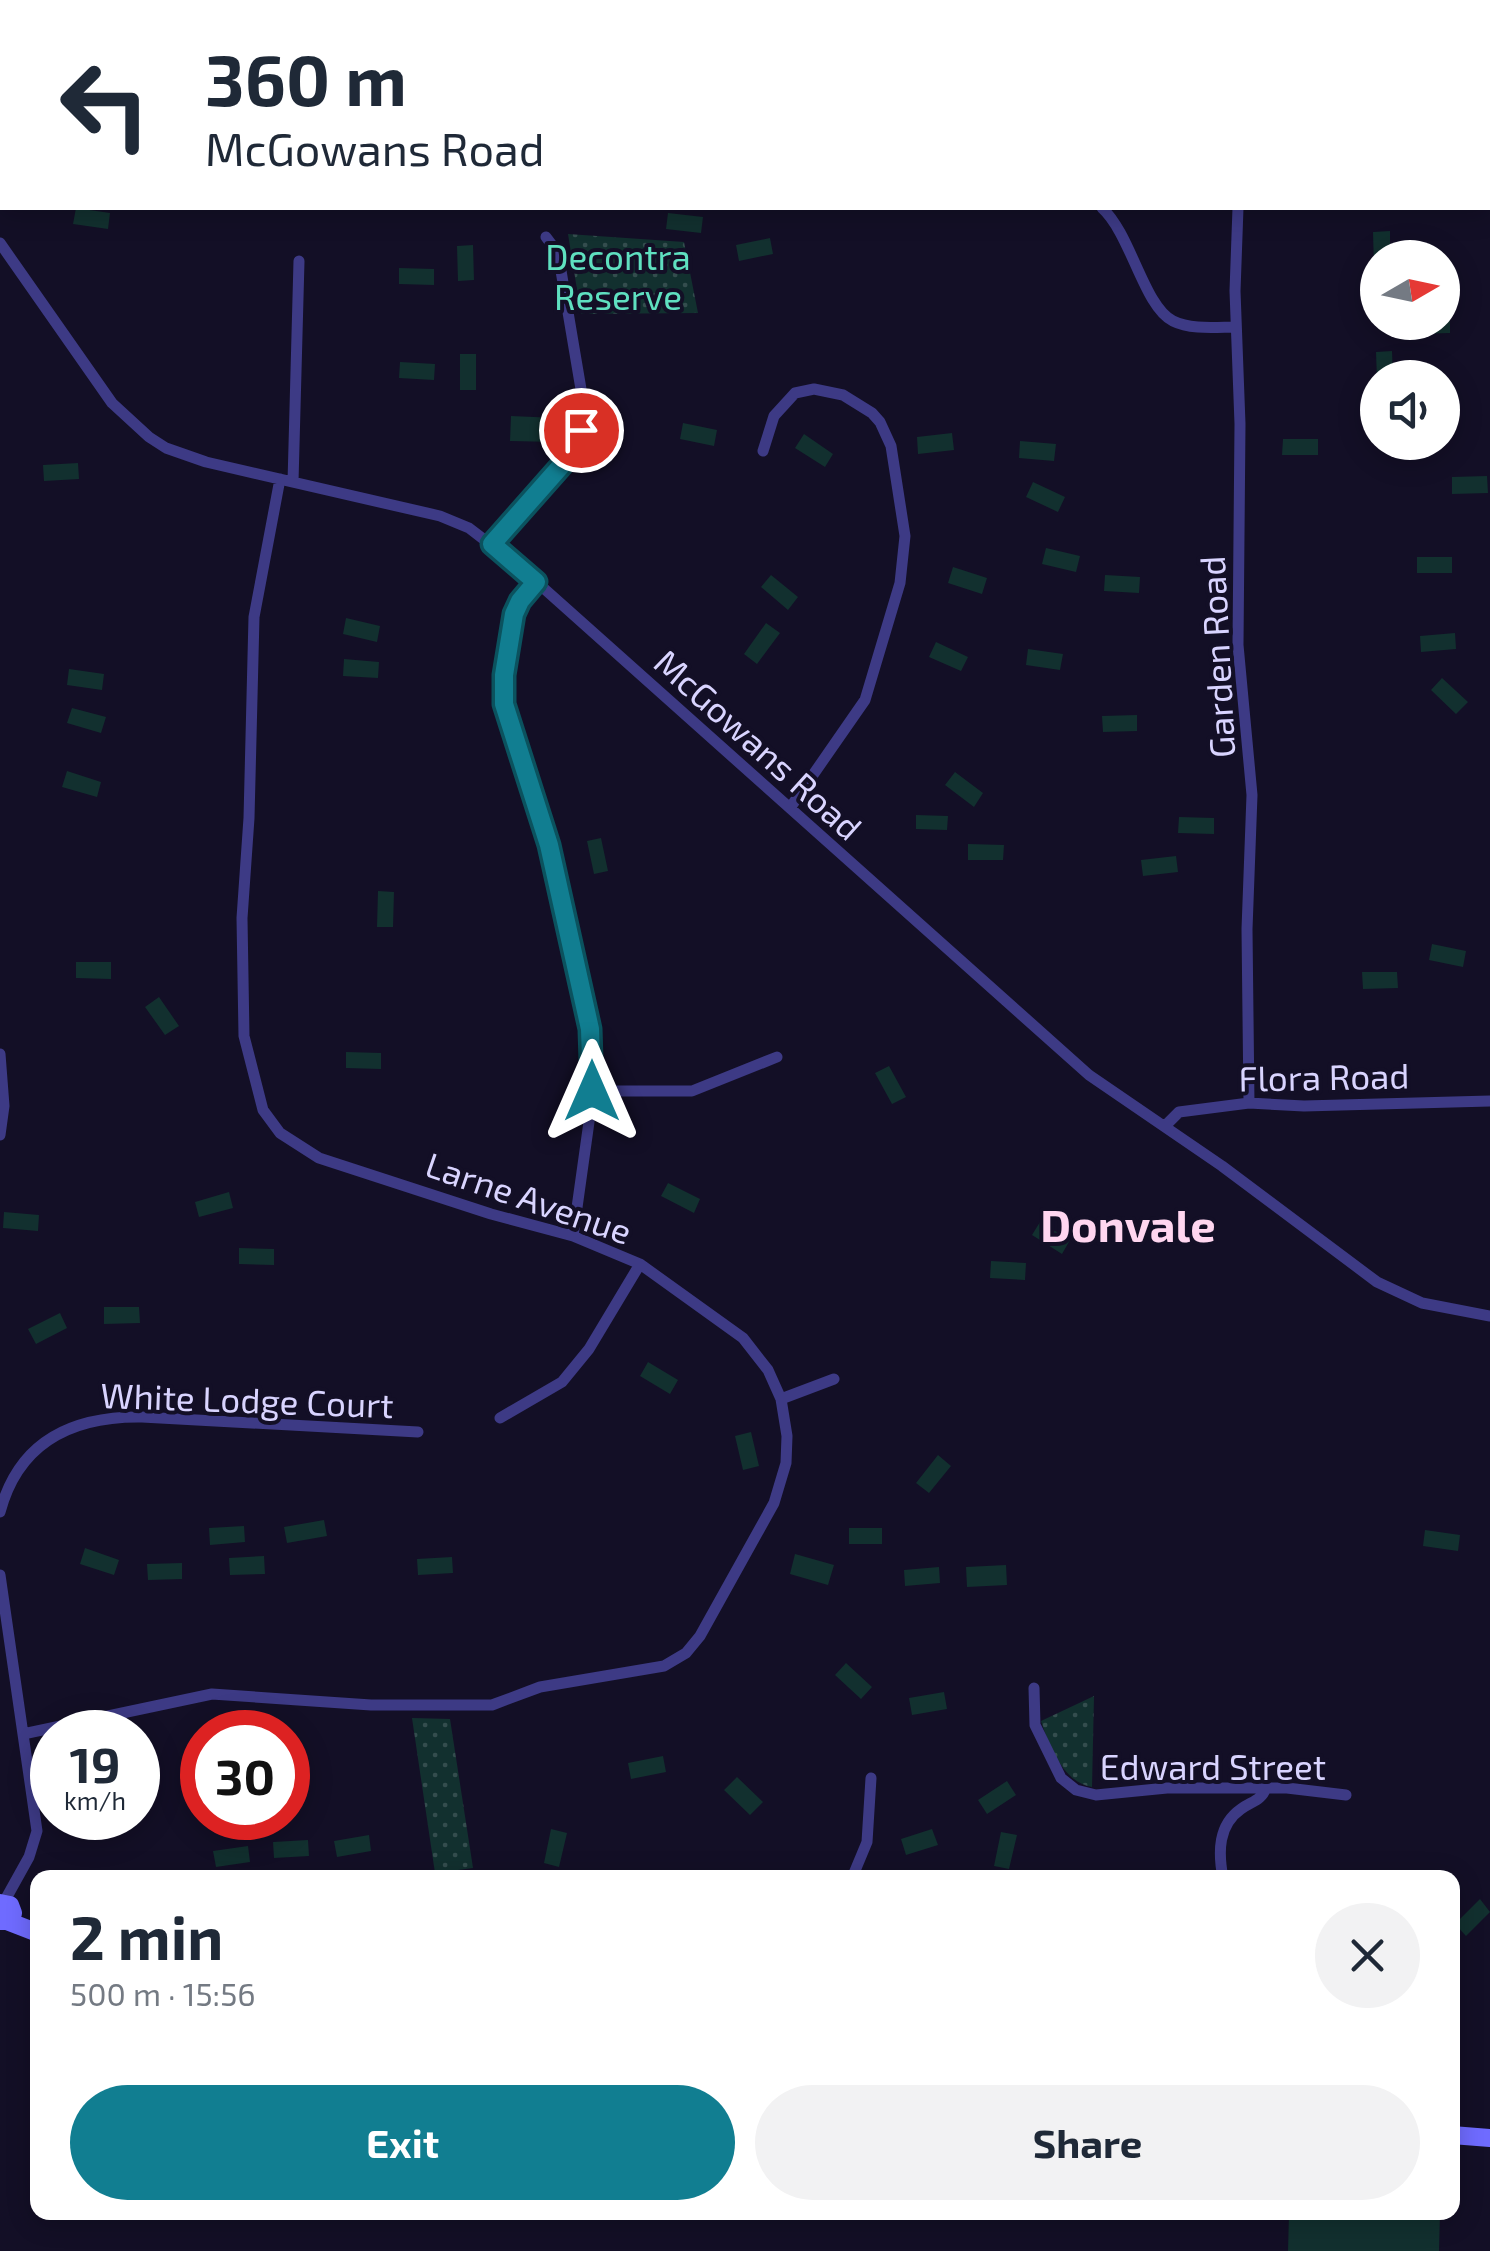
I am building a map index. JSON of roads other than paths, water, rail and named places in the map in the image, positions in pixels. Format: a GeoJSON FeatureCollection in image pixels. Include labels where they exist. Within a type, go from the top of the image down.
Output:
{"type":"FeatureCollection","features":[{"type":"Feature","properties":{"kind":"street"},"geometry":{"type":"LineString","coordinates":[[1104,210],[1119,226],[1164,316],[1179,324],[1236,327]]}},
{"type":"Feature","properties":{"kind":"street","name":"Garden Road"},"geometry":{"type":"LineString","coordinates":[[1238,210],[1238,645],[1252,796],[1247,929],[1248,1104]]}},
{"type":"Feature","properties":{"kind":"street"},"geometry":{"type":"LineString","coordinates":[[492,544],[568,458],[584,416],[558,254],[546,237]]}},
{"type":"Feature","properties":{"kind":"street","name":"McGowans Road"},"geometry":{"type":"LineString","coordinates":[[0,243],[91,374],[131,424],[166,448],[189,457],[440,516],[470,528],[536,582],[1089,1074],[1166,1125],[1386,1287],[1422,1303],[1490,1316]]}},
{"type":"Feature","properties":{"kind":"street","name":"Larne Avenue"},"geometry":{"type":"LineString","coordinates":[[23,1734],[212,1694],[357,1704],[484,1706],[540,1687],[640,1672],[677,1660],[700,1636],[774,1504],[787,1448],[781,1399],[768,1370],[744,1338],[640,1264],[573,1236],[319,1158],[280,1133],[263,1110],[244,1036],[242,906],[249,818],[254,617],[286,480],[299,260]]}},
{"type":"Feature","properties":{"kind":"street"},"geometry":{"type":"LineString","coordinates":[[763,451],[774,416],[795,393],[828,390],[858,403],[872,413],[886,432],[905,536],[900,583],[865,700],[790,808]]}},
{"type":"Feature","properties":{"kind":"street"},"geometry":{"type":"LineString","coordinates":[[536,582],[514,614],[504,675],[504,704],[549,845],[590,1029],[592,1091],[573,1236]]}},
{"type":"Feature","properties":{"kind":"street"},"geometry":{"type":"LineString","coordinates":[[0,1054],[4,1106],[0,1135]]}},
{"type":"Feature","properties":{"kind":"street"},"geometry":{"type":"LineString","coordinates":[[592,1091],[692,1091],[778,1058]]}},
{"type":"Feature","properties":{"kind":"street","name":"Flora Road"},"geometry":{"type":"LineString","coordinates":[[1166,1125],[1180,1112],[1248,1104],[1490,1101]]}},
{"type":"Feature","properties":{"kind":"street"},"geometry":{"type":"LineString","coordinates":[[500,1418],[562,1382],[589,1349],[640,1264]]}},
{"type":"Feature","properties":{"kind":"street"},"geometry":{"type":"LineString","coordinates":[[781,1399],[834,1379]]}},
{"type":"Feature","properties":{"kind":"street","name":"White Lodge Court"},"geometry":{"type":"LineString","coordinates":[[0,1512],[6,1492],[28,1457],[61,1431],[96,1419],[142,1417],[418,1432]]}},
{"type":"Feature","properties":{"kind":"street"},"geometry":{"type":"LineString","coordinates":[[0,1576],[37,1831],[34,1848],[6,1911],[30,1928]]}},
{"type":"Feature","properties":{"kind":"street","name":"Edward Street"},"geometry":{"type":"LineString","coordinates":[[1034,1688],[1035,1725],[1061,1778],[1076,1790],[1096,1794],[1167,1788],[1308,1788],[1346,1795]]}},
{"type":"Feature","properties":{"kind":"street"},"geometry":{"type":"LineString","coordinates":[[855,1870],[867,1842],[871,1778]]}},
{"type":"Feature","properties":{"kind":"street"},"geometry":{"type":"LineString","coordinates":[[1222,1870],[1220,1850],[1226,1826],[1239,1810],[1260,1800],[1266,1788]]}},
{"type":"Feature","properties":{"kind":"street"},"geometry":{"type":"LineString","coordinates":[[1460,2136],[1489,2139]]}},
{"type":"Feature","properties":{"kind":"district","name":"Donvale"},"geometry":{"type":"Point","coordinates":[1128,1224]}},
{"type":"Feature","properties":{"kind":"park label","name":"Decontra Reserve"},"geometry":{"type":"Point","coordinates":[618,276]}}]}
